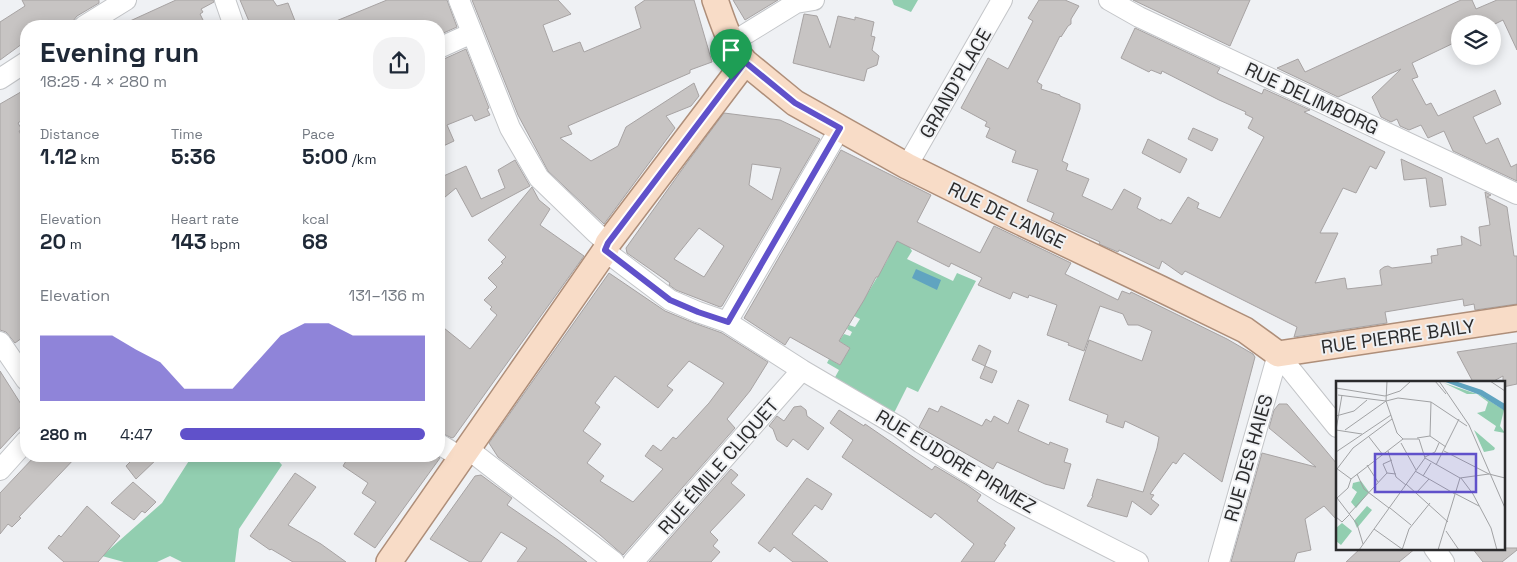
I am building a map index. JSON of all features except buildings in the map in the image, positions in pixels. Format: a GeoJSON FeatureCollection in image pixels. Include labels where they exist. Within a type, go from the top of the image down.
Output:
{"type":"FeatureCollection","features":[{"type":"Feature","properties":{"kind":"main road"},"geometry":{"type":"LineString","coordinates":[[390,562],[738,53],[715,0]]}},
{"type":"Feature","properties":{"kind":"main road","name":"RUE DE L'ANGE"},"geometry":{"type":"LineString","coordinates":[[738,53],[795,103],[907,166],[1245,330],[1278,354]]}},
{"type":"Feature","properties":{"kind":"main road","name":"RUE PIERRE BAILY"},"geometry":{"type":"LineString","coordinates":[[1278,354],[1517,318]]}},
{"type":"Feature","properties":{"kind":"street"},"geometry":{"type":"LineString","coordinates":[[225,0],[232,20]]}},
{"type":"Feature","properties":{"kind":"street","name":"RUE EUDORE PIRMEZ"},"geometry":{"type":"LineString","coordinates":[[459,0],[510,128],[539,178],[596,233],[607,247],[670,300],[728,322],[802,370],[899,427],[921,443],[1002,493],[1138,562]]}},
{"type":"Feature","properties":{"kind":"street"},"geometry":{"type":"LineString","coordinates":[[738,53],[796,4],[814,0]]}},
{"type":"Feature","properties":{"kind":"street","name":"GRAND'PLACE"},"geometry":{"type":"LineString","coordinates":[[907,166],[1002,0]]}},
{"type":"Feature","properties":{"kind":"street","name":"RUE DELIMBORG"},"geometry":{"type":"LineString","coordinates":[[1109,0],[1139,17],[1517,194]]}},
{"type":"Feature","properties":{"kind":"street"},"geometry":{"type":"LineString","coordinates":[[92,20],[118,2]]}},
{"type":"Feature","properties":{"kind":"street"},"geometry":{"type":"LineString","coordinates":[[445,45],[472,33]]}},
{"type":"Feature","properties":{"kind":"street"},"geometry":{"type":"LineString","coordinates":[[0,79],[20,66]]}},
{"type":"Feature","properties":{"kind":"street"},"geometry":{"type":"LineString","coordinates":[[728,322],[840,128]]}},
{"type":"Feature","properties":{"kind":"street"},"geometry":{"type":"LineString","coordinates":[[0,342],[20,371]]}},
{"type":"Feature","properties":{"kind":"street"},"geometry":{"type":"LineString","coordinates":[[1278,354],[1336,426]]}},
{"type":"Feature","properties":{"kind":"street","name":"RUE DES HAIES"},"geometry":{"type":"LineString","coordinates":[[1219,562],[1278,354]]}},
{"type":"Feature","properties":{"kind":"street","name":"RUE ÉMILE CLIQUET"},"geometry":{"type":"LineString","coordinates":[[633,562],[802,370]]}},
{"type":"Feature","properties":{"kind":"street"},"geometry":{"type":"LineString","coordinates":[[445,446],[465,454],[614,562]]}},
{"type":"Feature","properties":{"kind":"street"},"geometry":{"type":"LineString","coordinates":[[0,470],[20,448]]}},
{"type":"Feature","properties":{"kind":"street"},"geometry":{"type":"LineString","coordinates":[[1435,550],[1444,562]]}},
{"type":"Feature","properties":{"kind":"green space"},"geometry":{"type":"Polygon","coordinates":[[[892,0],[918,0],[911,12],[894,5],[892,0]]]}},
{"type":"Feature","properties":{"kind":"green space"},"geometry":{"type":"Polygon","coordinates":[[[893,238],[909,246],[912,251],[907,259],[953,281],[957,273],[976,281],[918,392],[907,387],[894,413],[834,379],[839,370],[827,363],[829,359],[840,365],[850,348],[839,341],[844,334],[850,336],[852,332],[847,329],[849,325],[855,327],[860,319],[854,316],[888,259],[893,238]]]}},
{"type":"Feature","properties":{"kind":"green space"},"geometry":{"type":"Polygon","coordinates":[[[188,462],[279,462],[282,465],[239,529],[235,562],[182,562],[170,556],[157,562],[124,562],[102,556],[162,503],[188,462]]]}},
{"type":"Feature","properties":{"kind":"water"},"geometry":{"type":"Polygon","coordinates":[[[916,269],[941,280],[937,290],[912,278],[916,269]]]}},
{"type":"Feature","properties":{"kind":"route"},"geometry":{"type":"LineString","coordinates":[[745,62],[795,103],[840,128],[728,322],[670,300],[605,250],[608,243],[731,80],[745,62]]}}]}
